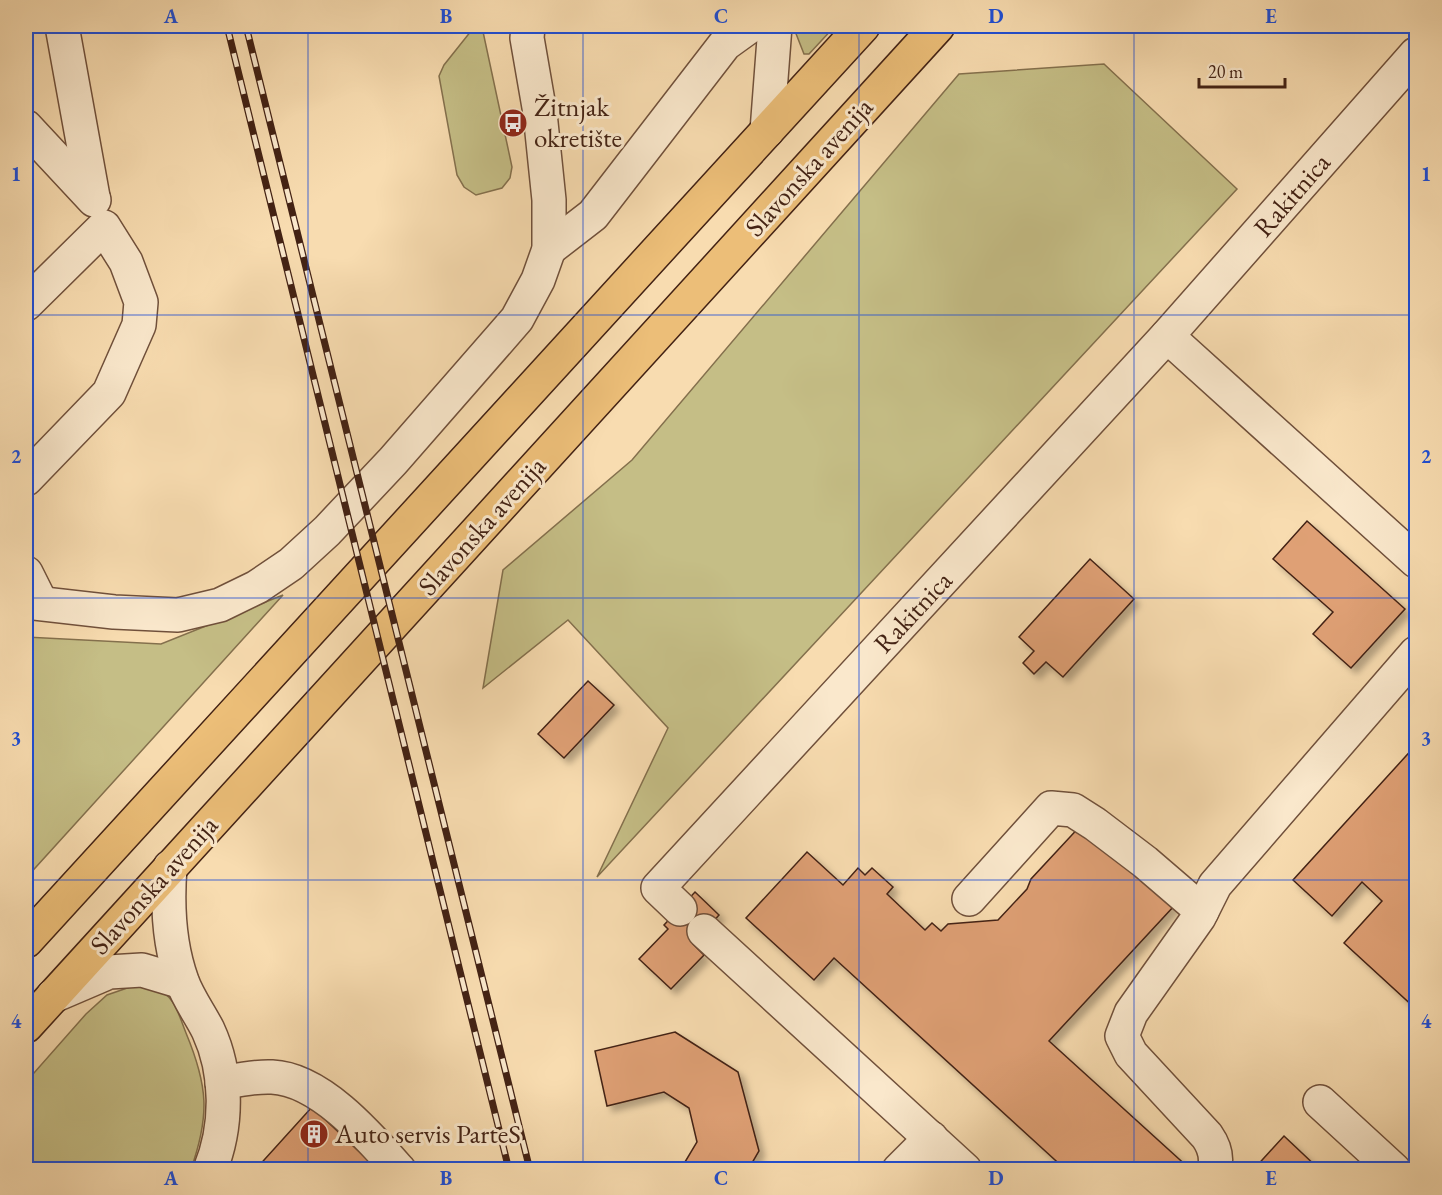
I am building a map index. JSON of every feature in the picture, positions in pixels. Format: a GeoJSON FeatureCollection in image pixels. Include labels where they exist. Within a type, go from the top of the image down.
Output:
{"type":"FeatureCollection","features":[{"type":"Feature","properties":{"kind":"main road","name":"Slavonska avenija"},"geometry":{"type":"LineString","coordinates":[[26,940],[863,26]]}},
{"type":"Feature","properties":{"kind":"main road","name":"Slavonska avenija"},"geometry":{"type":"LineString","coordinates":[[26,1026],[938,26]]}},
{"type":"Feature","properties":{"kind":"street"},"geometry":{"type":"LineString","coordinates":[[26,479],[109,393],[139,325],[141,302],[126,262],[104,227],[93,197],[62,26]]}},
{"type":"Feature","properties":{"kind":"street"},"geometry":{"type":"LineString","coordinates":[[26,573],[33,602],[114,612],[178,615],[220,605],[291,564],[327,531],[393,461],[517,319],[538,280],[549,249],[549,200],[540,113],[527,38],[528,26]]}},
{"type":"Feature","properties":{"kind":"street"},"geometry":{"type":"LineString","coordinates":[[549,249],[593,215],[725,44],[750,26]]}},
{"type":"Feature","properties":{"kind":"street"},"geometry":{"type":"LineString","coordinates":[[767,131],[775,26]]}},
{"type":"Feature","properties":{"kind":"street","name":"Rakitnica"},"geometry":{"type":"LineString","coordinates":[[669,898],[1416,54]]}},
{"type":"Feature","properties":{"kind":"street"},"geometry":{"type":"LineString","coordinates":[[26,127],[93,197]]}},
{"type":"Feature","properties":{"kind":"street"},"geometry":{"type":"LineString","coordinates":[[26,304],[104,227]]}},
{"type":"Feature","properties":{"kind":"street"},"geometry":{"type":"LineString","coordinates":[[1167,336],[1416,561]]}},
{"type":"Feature","properties":{"kind":"street"},"geometry":{"type":"LineString","coordinates":[[1214,1170],[1215,1147],[1131,1054],[1122,1036],[1131,1013],[1202,911],[1215,885],[1414,660]]}},
{"type":"Feature","properties":{"kind":"street"},"geometry":{"type":"LineString","coordinates":[[969,899],[1051,808],[1073,810],[1095,824],[1145,862],[1202,911]]}},
{"type":"Feature","properties":{"kind":"street"},"geometry":{"type":"LineString","coordinates":[[170,867],[168,890],[171,937],[182,982],[209,1032],[222,1083],[224,1112],[219,1149],[210,1170]]}},
{"type":"Feature","properties":{"kind":"street"},"geometry":{"type":"LineString","coordinates":[[704,931],[965,1170]]}},
{"type":"Feature","properties":{"kind":"street"},"geometry":{"type":"LineString","coordinates":[[53,996],[109,972],[142,970],[182,982]]}},
{"type":"Feature","properties":{"kind":"street"},"geometry":{"type":"LineString","coordinates":[[222,1083],[246,1078],[273,1077],[299,1084],[330,1102],[380,1148],[399,1170]]}},
{"type":"Feature","properties":{"kind":"street"},"geometry":{"type":"LineString","coordinates":[[1320,1102],[1394,1170]]}},
{"type":"Feature","properties":{"kind":"street"},"geometry":{"type":"LineString","coordinates":[[899,1170],[931,1138]]}},
{"type":"Feature","properties":{"kind":"shaded area"},"geometry":{"type":"Polygon","coordinates":[[[475,26],[482,27],[512,167],[510,178],[502,188],[476,195],[464,187],[457,175],[439,76],[444,65],[475,26]]]}},
{"type":"Feature","properties":{"kind":"shaded area"},"geometry":{"type":"Polygon","coordinates":[[[793,26],[835,26],[809,54],[804,54],[793,26]]]}},
{"type":"Feature","properties":{"kind":"shaded area"},"geometry":{"type":"Polygon","coordinates":[[[1104,64],[1237,189],[597,877],[668,728],[568,620],[483,688],[503,570],[632,460],[959,74],[1104,64]]]}},
{"type":"Feature","properties":{"kind":"shaded area"},"geometry":{"type":"Polygon","coordinates":[[[283,595],[26,878],[26,637],[161,644],[283,595]]]}},
{"type":"Feature","properties":{"kind":"shaded area"},"geometry":{"type":"Polygon","coordinates":[[[153,985],[171,999],[199,1069],[204,1116],[191,1169],[26,1170],[26,1082],[86,1014],[107,995],[133,986],[153,985]]]}},
{"type":"Feature","properties":{"kind":"building"},"geometry":{"type":"Polygon","coordinates":[[[1307,521],[1405,609],[1351,668],[1313,634],[1333,612],[1273,559],[1307,521]]]}},
{"type":"Feature","properties":{"kind":"building"},"geometry":{"type":"Polygon","coordinates":[[[1090,559],[1134,599],[1063,677],[1046,662],[1034,674],[1023,663],[1034,651],[1019,637],[1090,559]]]}},
{"type":"Feature","properties":{"kind":"building"},"geometry":{"type":"Polygon","coordinates":[[[588,681],[614,705],[564,758],[538,734],[588,681]]]}},
{"type":"Feature","properties":{"kind":"building"},"geometry":{"type":"Polygon","coordinates":[[[1416,745],[1416,1009],[1344,943],[1382,901],[1362,882],[1332,916],[1293,880],[1416,745]]]}},
{"type":"Feature","properties":{"kind":"building"},"geometry":{"type":"Polygon","coordinates":[[[1083,823],[1174,906],[1049,1041],[1190,1169],[1066,1170],[834,958],[814,980],[746,918],[807,852],[843,885],[858,868],[865,875],[872,868],[893,887],[887,894],[925,930],[932,923],[941,931],[948,924],[998,920],[1027,889],[1031,879],[1083,823]]]}},
{"type":"Feature","properties":{"kind":"building"},"geometry":{"type":"Polygon","coordinates":[[[695,892],[719,915],[693,944],[704,955],[671,989],[639,959],[668,929],[664,925],[695,892]]]}},
{"type":"Feature","properties":{"kind":"building"},"geometry":{"type":"Polygon","coordinates":[[[675,1032],[738,1072],[759,1151],[748,1170],[672,1170],[682,1167],[697,1142],[689,1108],[664,1092],[607,1106],[595,1051],[675,1032]]]}},
{"type":"Feature","properties":{"kind":"building","name":"Auto servis ParteS"},"geometry":{"type":"Polygon","coordinates":[[[312,1107],[370,1162],[362,1170],[255,1170],[312,1107]]]}},
{"type":"Feature","properties":{"kind":"building"},"geometry":{"type":"Polygon","coordinates":[[[1284,1136],[1320,1170],[1253,1170],[1284,1136]]]}},
{"type":"Feature","properties":{"kind":"railway"},"geometry":{"type":"LineString","coordinates":[[227,26],[509,1170]]}},
{"type":"Feature","properties":{"kind":"railway"},"geometry":{"type":"LineString","coordinates":[[246,26],[530,1170]]}},
{"type":"Feature","properties":{"kind":"place","name":"Žitnjak okretište"},"geometry":{"type":"Point","coordinates":[513,123]}},
{"type":"Feature","properties":{"kind":"place","name":"Auto servis ParteS"},"geometry":{"type":"Point","coordinates":[314,1134]}}]}
